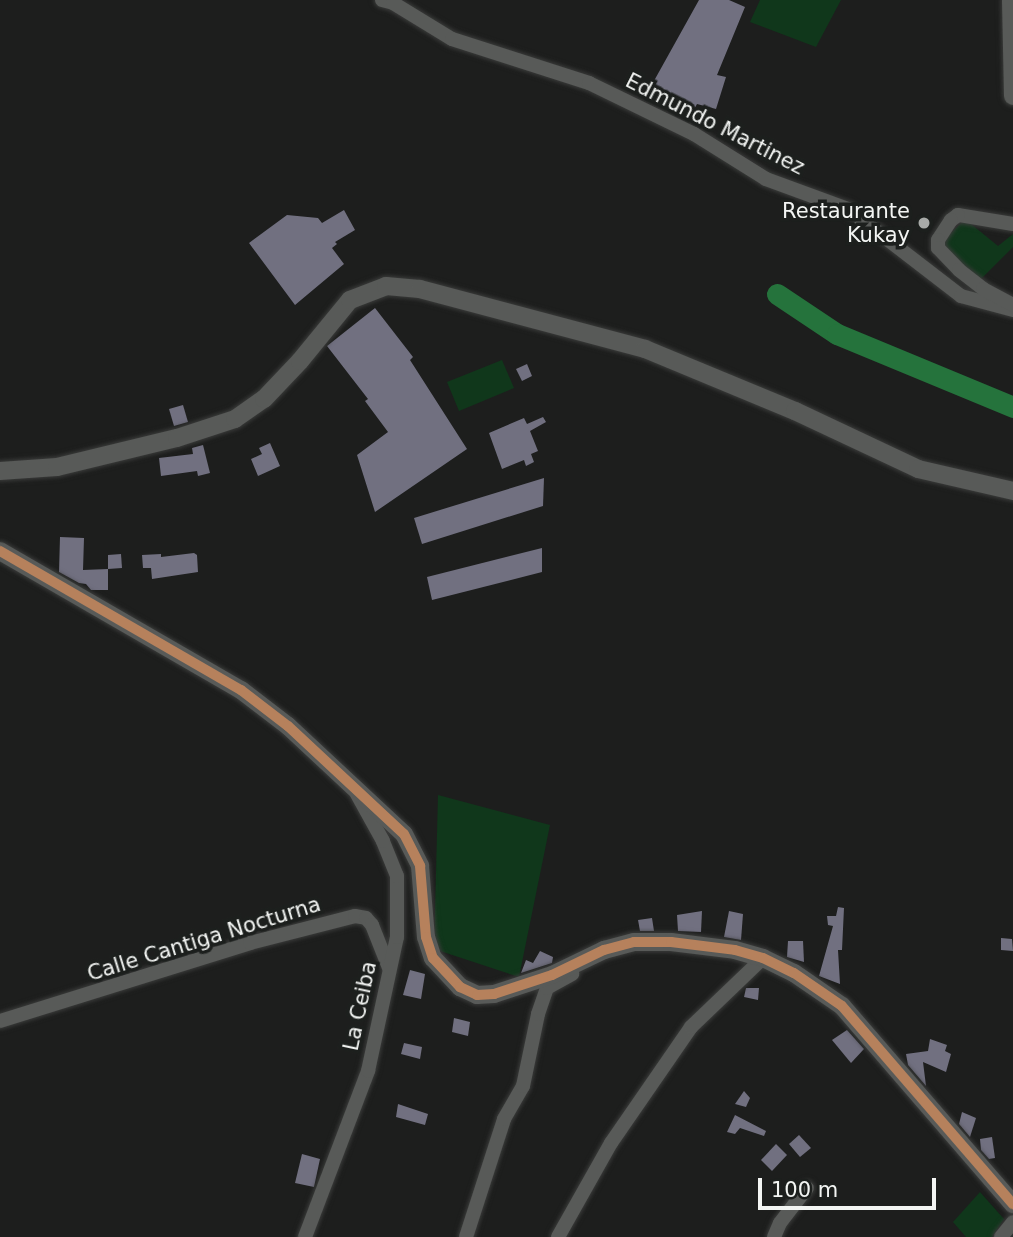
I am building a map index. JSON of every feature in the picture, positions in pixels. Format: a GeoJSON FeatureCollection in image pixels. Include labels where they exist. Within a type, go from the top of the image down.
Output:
{"type":"FeatureCollection","features":[{"type":"Feature","properties":{"kind":"street","name":"Edmundo Martinez"},"geometry":{"type":"LineString","coordinates":[[382,0],[393,3],[452,39],[589,83],[694,134],[766,179],[848,209],[961,296],[1013,310]]}},
{"type":"Feature","properties":{"kind":"street"},"geometry":{"type":"LineString","coordinates":[[1011,0],[1013,96]]}},
{"type":"Feature","properties":{"kind":"street"},"geometry":{"type":"LineString","coordinates":[[1013,224],[958,215],[951,220],[938,240],[938,248],[959,270],[983,289],[1013,304]]}},
{"type":"Feature","properties":{"kind":"street"},"geometry":{"type":"LineString","coordinates":[[0,471],[57,467],[177,438],[235,419],[264,399],[350,300],[386,286],[420,289],[645,349],[795,411],[918,469],[1013,491]]}},
{"type":"Feature","properties":{"kind":"street"},"geometry":{"type":"LineString","coordinates":[[0,551],[241,690],[288,726],[351,784],[412,845],[420,866],[426,937],[433,958],[460,987],[477,995],[494,994],[552,975],[604,950],[634,942],[671,942],[735,950],[763,958],[794,973],[842,1006],[1013,1204]]}},
{"type":"Feature","properties":{"kind":"street","name":"La Ceiba"},"geometry":{"type":"LineString","coordinates":[[305,1237],[368,1071],[397,937],[397,876],[383,841],[351,784]]}},
{"type":"Feature","properties":{"kind":"street","name":"Calle Cantiga Nocturna"},"geometry":{"type":"LineString","coordinates":[[0,1021],[250,943],[355,916],[366,918],[372,925],[389,968]]}},
{"type":"Feature","properties":{"kind":"street"},"geometry":{"type":"LineString","coordinates":[[466,1237],[504,1119],[523,1086],[538,1014],[547,988],[604,950]]}},
{"type":"Feature","properties":{"kind":"street"},"geometry":{"type":"LineString","coordinates":[[558,1237],[611,1143],[691,1027],[763,958]]}},
{"type":"Feature","properties":{"kind":"street"},"geometry":{"type":"LineString","coordinates":[[774,1237],[780,1223],[807,1188]]}},
{"type":"Feature","properties":{"kind":"street"},"geometry":{"type":"LineString","coordinates":[[1001,1237],[1013,1222]]}},
{"type":"Feature","properties":{"kind":"green space"},"geometry":{"type":"Polygon","coordinates":[[[760,0],[841,0],[816,47],[750,22],[760,0]]]}},
{"type":"Feature","properties":{"kind":"green space"},"geometry":{"type":"Polygon","coordinates":[[[965,219],[998,246],[1013,234],[1013,247],[979,281],[939,245],[965,219]]]}},
{"type":"Feature","properties":{"kind":"green space"},"geometry":{"type":"Polygon","coordinates":[[[502,360],[514,388],[459,411],[447,382],[502,360]]]}},
{"type":"Feature","properties":{"kind":"green space"},"geometry":{"type":"Polygon","coordinates":[[[438,795],[550,825],[519,977],[434,949],[438,795]]]}},
{"type":"Feature","properties":{"kind":"green space"},"geometry":{"type":"Polygon","coordinates":[[[980,1192],[1004,1219],[992,1237],[966,1237],[953,1222],[980,1192]]]}},
{"type":"Feature","properties":{"kind":"building"},"geometry":{"type":"Polygon","coordinates":[[[699,0],[729,0],[745,7],[717,75],[726,77],[716,109],[697,104],[690,117],[645,97],[699,0]]]}},
{"type":"Feature","properties":{"kind":"building"},"geometry":{"type":"Polygon","coordinates":[[[344,210],[355,230],[335,242],[337,244],[332,248],[344,264],[295,305],[249,243],[287,215],[318,218],[322,223],[344,210]]]}},
{"type":"Feature","properties":{"kind":"building"},"geometry":{"type":"Polygon","coordinates":[[[375,308],[413,357],[410,360],[467,449],[375,512],[357,455],[388,432],[365,401],[368,399],[327,346],[375,308]]]}},
{"type":"Feature","properties":{"kind":"building"},"geometry":{"type":"Polygon","coordinates":[[[527,364],[532,376],[522,381],[516,369],[527,364]]]}},
{"type":"Feature","properties":{"kind":"building"},"geometry":{"type":"Polygon","coordinates":[[[183,405],[188,422],[174,426],[169,409],[183,405]]]}},
{"type":"Feature","properties":{"kind":"building"},"geometry":{"type":"Polygon","coordinates":[[[543,417],[546,422],[530,431],[538,451],[531,454],[534,462],[526,466],[524,460],[502,469],[489,433],[524,418],[527,424],[543,417]]]}},
{"type":"Feature","properties":{"kind":"building"},"geometry":{"type":"Polygon","coordinates":[[[270,443],[280,466],[258,476],[251,459],[262,454],[259,448],[270,443]]]}},
{"type":"Feature","properties":{"kind":"building"},"geometry":{"type":"Polygon","coordinates":[[[203,445],[210,473],[198,476],[197,471],[161,476],[159,458],[193,454],[192,448],[203,445]]]}},
{"type":"Feature","properties":{"kind":"building"},"geometry":{"type":"Polygon","coordinates":[[[544,478],[543,506],[422,544],[414,518],[544,478]]]}},
{"type":"Feature","properties":{"kind":"building"},"geometry":{"type":"Polygon","coordinates":[[[60,537],[84,538],[83,570],[108,569],[108,590],[91,590],[86,584],[59,572],[60,537]]]}},
{"type":"Feature","properties":{"kind":"building"},"geometry":{"type":"Polygon","coordinates":[[[542,548],[542,572],[432,600],[427,577],[542,548]]]}},
{"type":"Feature","properties":{"kind":"building"},"geometry":{"type":"Polygon","coordinates":[[[194,553],[197,555],[198,572],[152,579],[151,568],[143,568],[142,555],[161,554],[161,557],[194,553]]]}},
{"type":"Feature","properties":{"kind":"building"},"geometry":{"type":"Polygon","coordinates":[[[121,554],[122,568],[108,569],[108,555],[121,554]]]}},
{"type":"Feature","properties":{"kind":"building"},"geometry":{"type":"Polygon","coordinates":[[[838,907],[844,908],[842,950],[838,950],[840,984],[819,976],[833,926],[828,925],[827,916],[836,916],[838,907]]]}},
{"type":"Feature","properties":{"kind":"building"},"geometry":{"type":"Polygon","coordinates":[[[702,911],[701,932],[678,931],[677,915],[702,911]]]}},
{"type":"Feature","properties":{"kind":"building"},"geometry":{"type":"Polygon","coordinates":[[[729,911],[743,914],[741,940],[724,937],[729,911]]]}},
{"type":"Feature","properties":{"kind":"building"},"geometry":{"type":"Polygon","coordinates":[[[652,918],[654,931],[640,931],[638,920],[652,918]]]}},
{"type":"Feature","properties":{"kind":"building"},"geometry":{"type":"Polygon","coordinates":[[[1001,938],[1012,939],[1013,951],[1001,950],[1001,938]]]}},
{"type":"Feature","properties":{"kind":"building"},"geometry":{"type":"Polygon","coordinates":[[[788,941],[803,941],[804,962],[787,957],[788,941]]]}},
{"type":"Feature","properties":{"kind":"building"},"geometry":{"type":"Polygon","coordinates":[[[540,951],[553,957],[552,963],[521,973],[526,960],[533,963],[540,951]]]}},
{"type":"Feature","properties":{"kind":"building"},"geometry":{"type":"Polygon","coordinates":[[[410,970],[425,974],[421,999],[403,995],[410,970]]]}},
{"type":"Feature","properties":{"kind":"building"},"geometry":{"type":"Polygon","coordinates":[[[746,988],[759,988],[758,1000],[744,997],[746,988]]]}},
{"type":"Feature","properties":{"kind":"building"},"geometry":{"type":"Polygon","coordinates":[[[454,1018],[470,1022],[468,1036],[452,1032],[454,1018]]]}},
{"type":"Feature","properties":{"kind":"building"},"geometry":{"type":"Polygon","coordinates":[[[847,1030],[864,1049],[851,1063],[832,1040],[847,1030]]]}},
{"type":"Feature","properties":{"kind":"building"},"geometry":{"type":"Polygon","coordinates":[[[930,1039],[947,1045],[945,1051],[951,1054],[946,1072],[923,1062],[926,1086],[908,1065],[906,1054],[928,1051],[930,1039]]]}},
{"type":"Feature","properties":{"kind":"building"},"geometry":{"type":"Polygon","coordinates":[[[404,1043],[422,1047],[420,1059],[401,1054],[404,1043]]]}},
{"type":"Feature","properties":{"kind":"building"},"geometry":{"type":"Polygon","coordinates":[[[744,1091],[750,1098],[746,1107],[735,1104],[744,1091]]]}},
{"type":"Feature","properties":{"kind":"building"},"geometry":{"type":"Polygon","coordinates":[[[398,1104],[428,1114],[425,1125],[396,1117],[398,1104]]]}},
{"type":"Feature","properties":{"kind":"building"},"geometry":{"type":"Polygon","coordinates":[[[962,1112],[976,1118],[970,1137],[959,1124],[962,1112]]]}},
{"type":"Feature","properties":{"kind":"building"},"geometry":{"type":"Polygon","coordinates":[[[735,1115],[766,1131],[764,1136],[740,1128],[735,1134],[727,1132],[735,1115]]]}},
{"type":"Feature","properties":{"kind":"building"},"geometry":{"type":"Polygon","coordinates":[[[799,1135],[811,1148],[800,1157],[789,1144],[799,1135]]]}},
{"type":"Feature","properties":{"kind":"building"},"geometry":{"type":"Polygon","coordinates":[[[992,1137],[995,1158],[989,1159],[981,1150],[980,1139],[992,1137]]]}},
{"type":"Feature","properties":{"kind":"building"},"geometry":{"type":"Polygon","coordinates":[[[776,1144],[787,1155],[772,1171],[761,1160],[776,1144]]]}},
{"type":"Feature","properties":{"kind":"building"},"geometry":{"type":"Polygon","coordinates":[[[302,1154],[320,1159],[314,1187],[295,1183],[302,1154]]]}},
{"type":"Feature","properties":{"kind":"waterway"},"geometry":{"type":"LineString","coordinates":[[777,294],[837,334],[1013,407]]}},
{"type":"Feature","properties":{"kind":"transit line"},"geometry":{"type":"LineString","coordinates":[[0,551],[241,690],[288,726],[404,834],[420,866],[426,937],[433,958],[460,987],[477,995],[494,994],[552,975],[604,950],[634,942],[671,942],[735,950],[763,958],[794,973],[842,1006],[1013,1204]]}},
{"type":"Feature","properties":{"kind":"place","name":"Restaurante Kukay"},"geometry":{"type":"Point","coordinates":[924,223]}}]}
